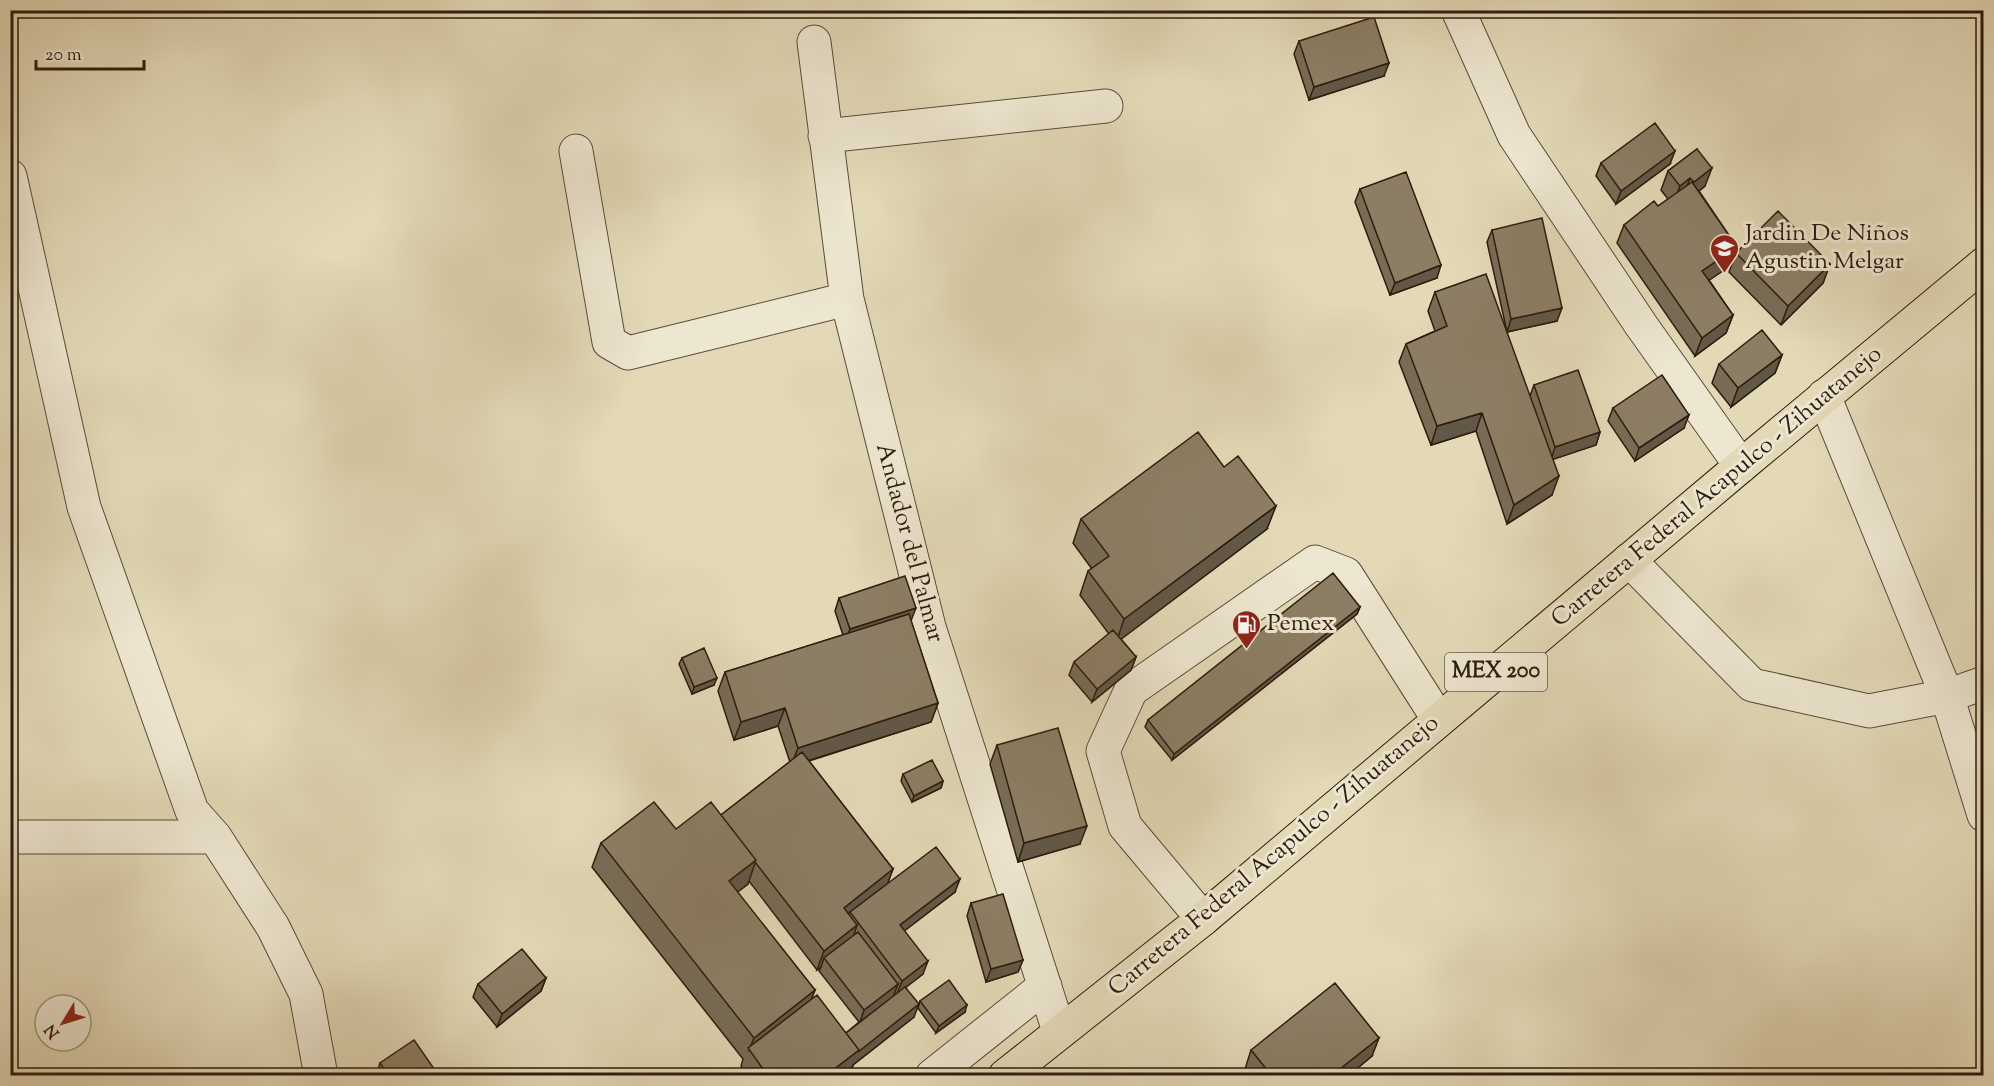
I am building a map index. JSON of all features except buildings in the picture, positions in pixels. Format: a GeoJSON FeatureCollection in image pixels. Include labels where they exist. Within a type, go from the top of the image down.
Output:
{"type":"FeatureCollection","features":[{"type":"Feature","properties":{"kind":"main road","name":"Carretera Federal Acapulco - Zihuatanejo"},"geometry":{"type":"LineString","coordinates":[[1005,1076],[1203,919],[1983,264]]}},
{"type":"Feature","properties":{"kind":"street"},"geometry":{"type":"LineString","coordinates":[[1458,10],[1514,135],[1641,325],[1741,466]]}},
{"type":"Feature","properties":{"kind":"street","name":"Andador del Palmar"},"geometry":{"type":"LineString","coordinates":[[814,42],[847,299],[929,627],[1059,1031]]}},
{"type":"Feature","properties":{"kind":"street"},"geometry":{"type":"LineString","coordinates":[[825,136],[1106,106]]}},
{"type":"Feature","properties":{"kind":"street"},"geometry":{"type":"LineString","coordinates":[[576,152],[609,342],[628,353],[847,299]]}},
{"type":"Feature","properties":{"kind":"street"},"geometry":{"type":"LineString","coordinates":[[10,176],[20,257],[84,507],[192,810],[214,837],[273,927],[306,994],[321,1076]]}},
{"type":"Feature","properties":{"kind":"street"},"geometry":{"type":"LineString","coordinates":[[1824,396],[1947,696],[1983,815]]}},
{"type":"Feature","properties":{"kind":"street"},"geometry":{"type":"LineString","coordinates":[[1629,560],[1752,685],[1869,711],[1947,696],[1983,683]]}},
{"type":"Feature","properties":{"kind":"street"},"geometry":{"type":"LineString","coordinates":[[1203,919],[1125,826],[1103,751],[1131,690],[1314,562],[1346,574],[1439,720]]}},
{"type":"Feature","properties":{"kind":"street"},"geometry":{"type":"LineString","coordinates":[[10,837],[214,837]]}},
{"type":"Feature","properties":{"kind":"street"},"geometry":{"type":"LineString","coordinates":[[932,1076],[1045,986]]}},
{"type":"Feature","properties":{"kind":"place","name":"Jardin De Niños Agustin Melgar"},"geometry":{"type":"Point","coordinates":[1724,274]}},
{"type":"Feature","properties":{"kind":"place","name":"Pemex"},"geometry":{"type":"Point","coordinates":[1246,650]}}]}
